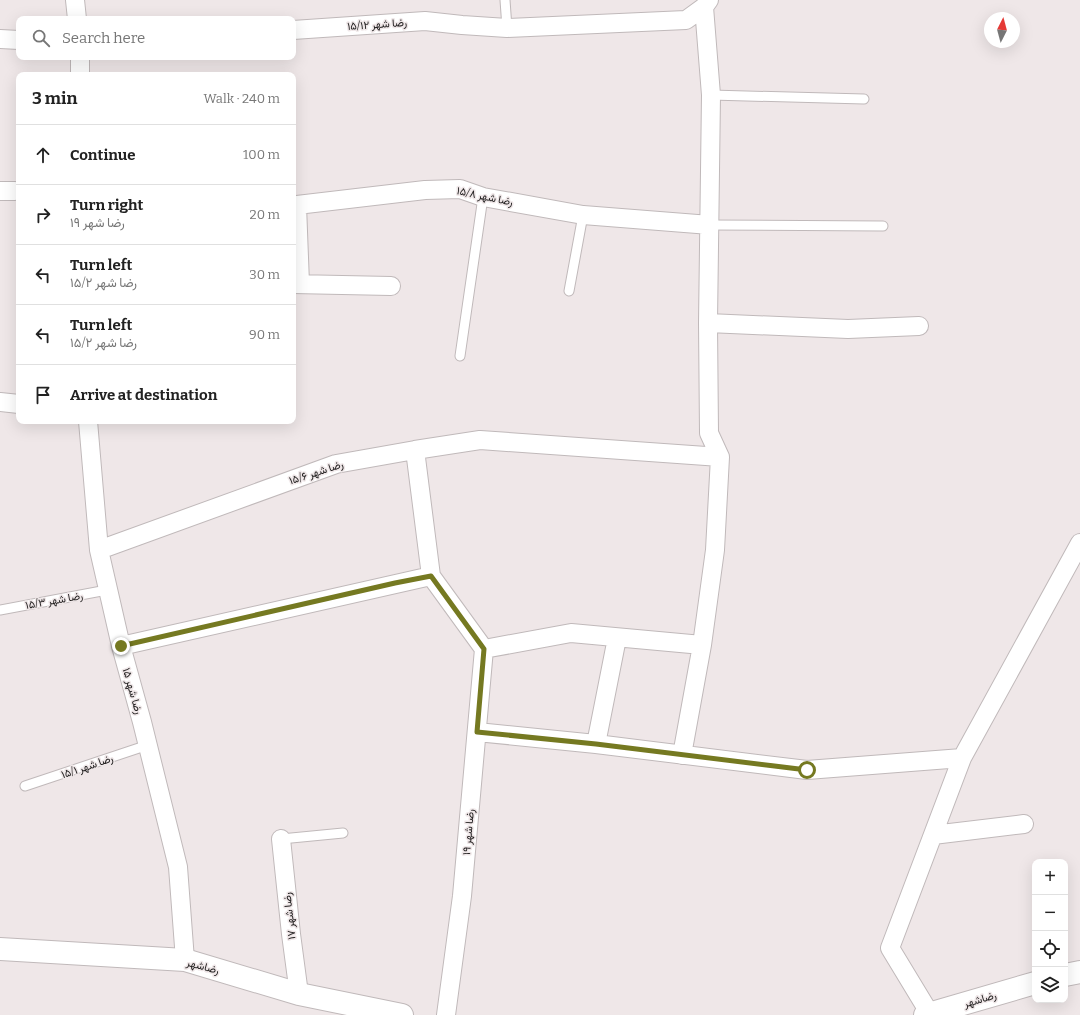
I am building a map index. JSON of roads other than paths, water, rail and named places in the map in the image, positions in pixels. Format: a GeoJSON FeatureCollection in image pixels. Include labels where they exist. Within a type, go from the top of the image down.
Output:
{"type":"FeatureCollection","features":[{"type":"Feature","properties":{"kind":"street"},"geometry":{"type":"LineString","coordinates":[[75,0],[77,16]]}},
{"type":"Feature","properties":{"kind":"street"},"geometry":{"type":"LineString","coordinates":[[682,755],[702,645],[715,550],[720,457],[709,433],[708,323],[712,95],[707,3]]}},
{"type":"Feature","properties":{"kind":"street","name":"رضا شهر ۱۵/۱۲"},"geometry":{"type":"LineString","coordinates":[[296,30],[425,21],[507,28],[686,20],[707,3]]}},
{"type":"Feature","properties":{"kind":"street"},"geometry":{"type":"LineString","coordinates":[[0,39],[16,40]]}},
{"type":"Feature","properties":{"kind":"street"},"geometry":{"type":"LineString","coordinates":[[80,60],[80,72]]}},
{"type":"Feature","properties":{"kind":"street","name":"رضا شهر ۱۵/۸"},"geometry":{"type":"LineString","coordinates":[[297,284],[297,206],[425,190],[460,189],[484,197],[583,215],[710,224]]}},
{"type":"Feature","properties":{"kind":"street"},"geometry":{"type":"LineString","coordinates":[[297,284],[391,286]]}},
{"type":"Feature","properties":{"kind":"street"},"geometry":{"type":"LineString","coordinates":[[708,323],[848,329],[919,326]]}},
{"type":"Feature","properties":{"kind":"street"},"geometry":{"type":"LineString","coordinates":[[0,402],[16,404]]}},
{"type":"Feature","properties":{"kind":"street","name":"رضا شهر ۱۵"},"geometry":{"type":"LineString","coordinates":[[88,424],[99,550],[121,646],[148,745],[178,867],[185,960]]}},
{"type":"Feature","properties":{"kind":"street","name":"رضا شهر ۱۵/۶"},"geometry":{"type":"LineString","coordinates":[[99,550],[336,464],[480,440],[720,457]]}},
{"type":"Feature","properties":{"kind":"street"},"geometry":{"type":"LineString","coordinates":[[415,450],[431,576],[484,649],[571,633],[702,645]]}},
{"type":"Feature","properties":{"kind":"street"},"geometry":{"type":"LineString","coordinates":[[928,1014],[890,948],[962,758],[1080,543]]}},
{"type":"Feature","properties":{"kind":"street"},"geometry":{"type":"LineString","coordinates":[[121,646],[431,576]]}},
{"type":"Feature","properties":{"kind":"street"},"geometry":{"type":"LineString","coordinates":[[596,744],[617,638]]}},
{"type":"Feature","properties":{"kind":"street","name":"رضا شهر ۱۹"},"geometry":{"type":"LineString","coordinates":[[446,1015],[462,896],[484,649]]}},
{"type":"Feature","properties":{"kind":"street"},"geometry":{"type":"LineString","coordinates":[[477,732],[596,744],[807,770],[962,758]]}},
{"type":"Feature","properties":{"kind":"street"},"geometry":{"type":"LineString","coordinates":[[933,835],[1024,824]]}},
{"type":"Feature","properties":{"kind":"street","name":"رضا شهر ۱۷"},"geometry":{"type":"LineString","coordinates":[[281,839],[298,994]]}},
{"type":"Feature","properties":{"kind":"street","name":"رضاشهر"},"geometry":{"type":"LineString","coordinates":[[0,949],[185,960],[298,994],[402,1015]]}},
{"type":"Feature","properties":{"kind":"street"},"geometry":{"type":"LineString","coordinates":[[1068,974],[1080,972]]}},
{"type":"Feature","properties":{"kind":"street","name":"رضاشهر"},"geometry":{"type":"LineString","coordinates":[[928,1014],[1032,984]]}},
{"type":"Feature","properties":{"kind":"lane"},"geometry":{"type":"LineString","coordinates":[[505,0],[507,28]]}},
{"type":"Feature","properties":{"kind":"lane"},"geometry":{"type":"LineString","coordinates":[[712,95],[864,99]]}},
{"type":"Feature","properties":{"kind":"lane"},"geometry":{"type":"LineString","coordinates":[[460,356],[484,197]]}},
{"type":"Feature","properties":{"kind":"lane"},"geometry":{"type":"LineString","coordinates":[[568,291],[583,215]]}},
{"type":"Feature","properties":{"kind":"lane"},"geometry":{"type":"LineString","coordinates":[[710,224],[883,226]]}},
{"type":"Feature","properties":{"kind":"lane","name":"رضا شهر ۱۵/۳"},"geometry":{"type":"LineString","coordinates":[[0,610],[108,590]]}},
{"type":"Feature","properties":{"kind":"lane","name":"رضا شهر ۱۵/۱"},"geometry":{"type":"LineString","coordinates":[[25,786],[148,745]]}},
{"type":"Feature","properties":{"kind":"lane"},"geometry":{"type":"LineString","coordinates":[[281,839],[343,833]]}}]}
